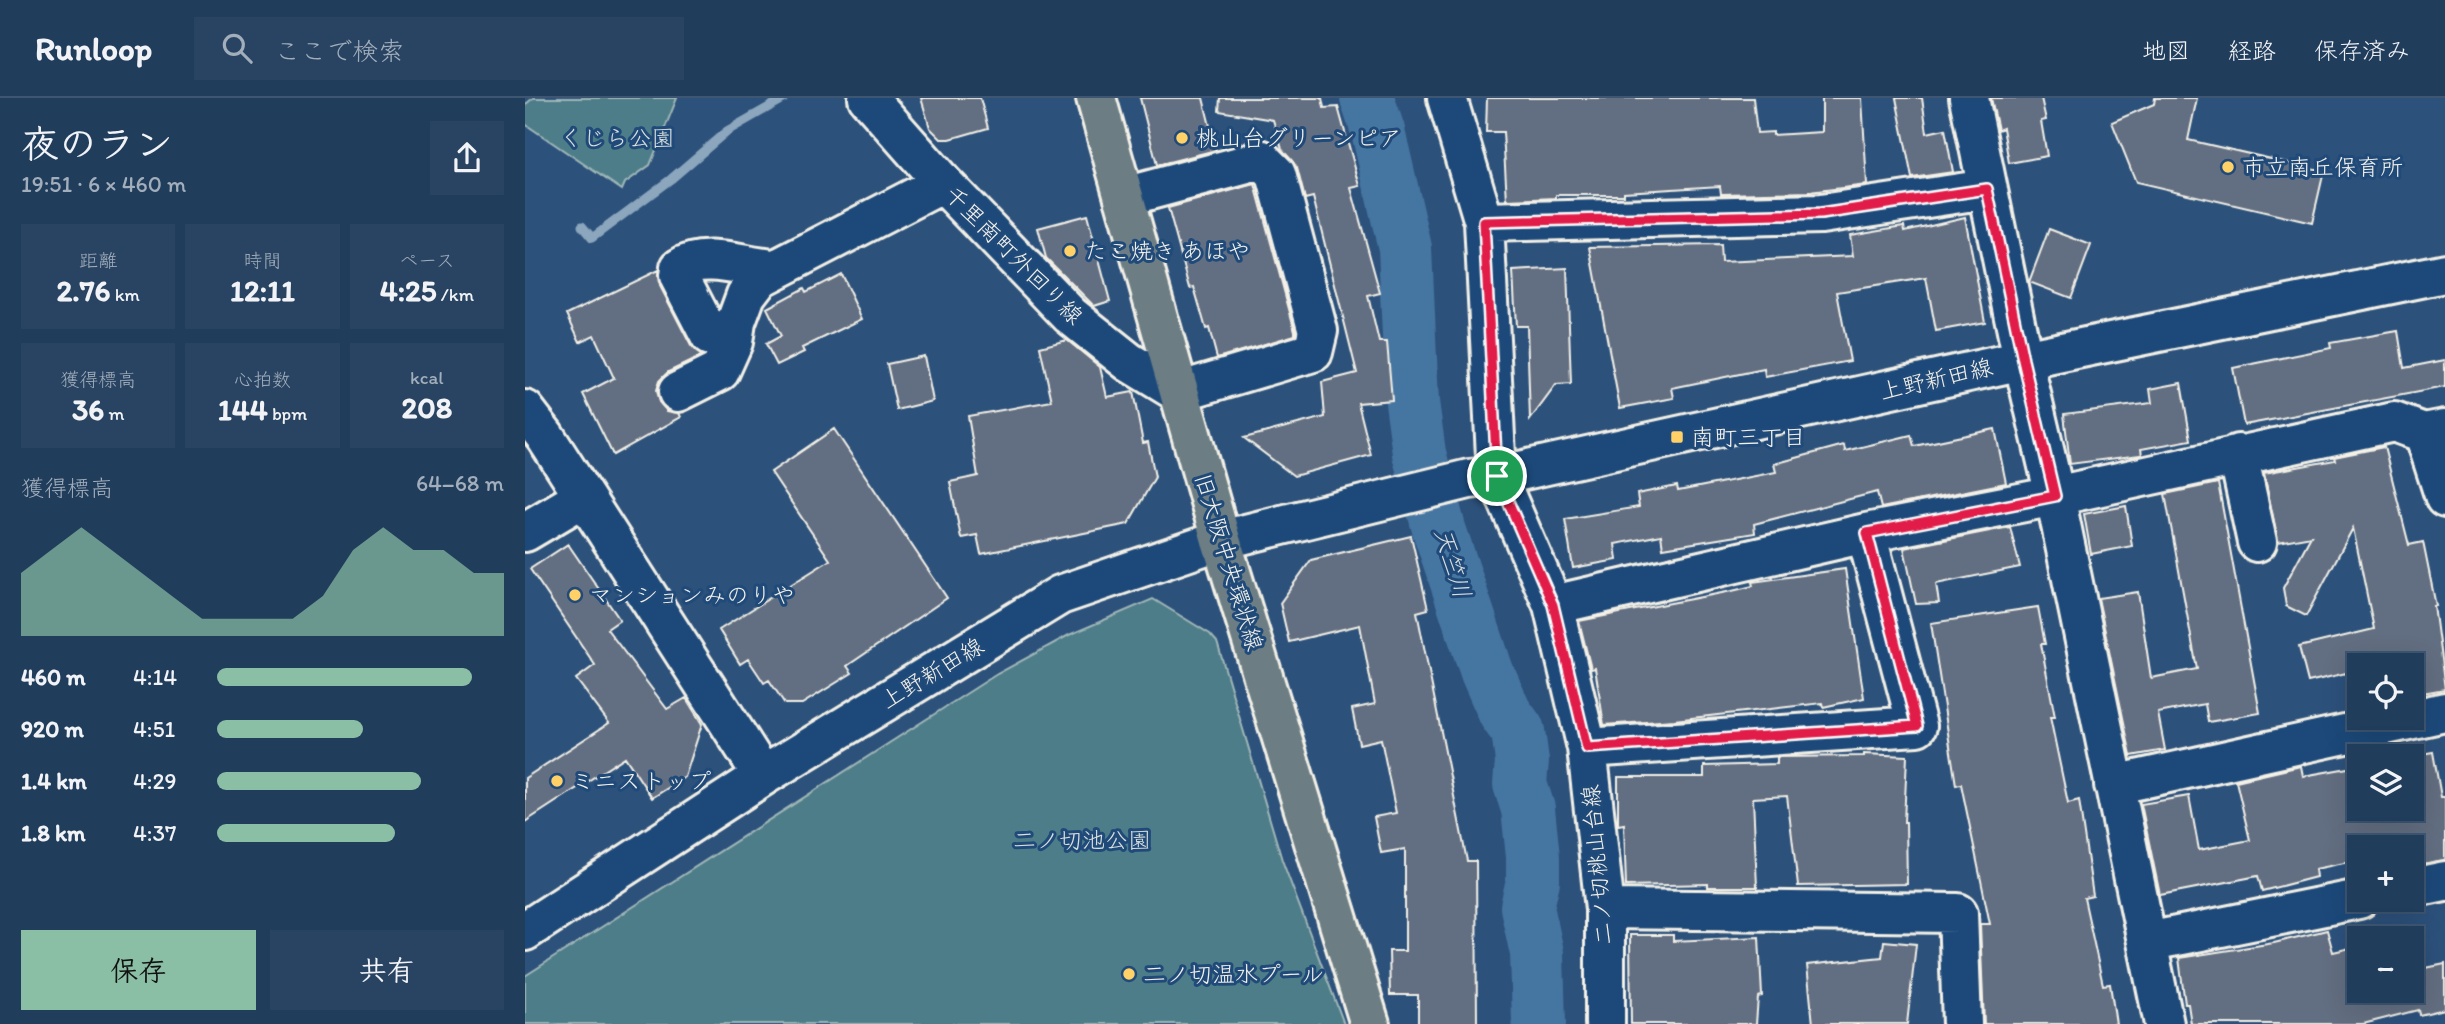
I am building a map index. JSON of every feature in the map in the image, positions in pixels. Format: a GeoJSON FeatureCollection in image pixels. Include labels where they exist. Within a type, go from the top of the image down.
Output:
{"type":"FeatureCollection","features":[{"type":"Feature","properties":{"kind":"main road","name":"旧大阪中央環状線"},"geometry":{"type":"LineString","coordinates":[[1096,98],[1221,540],[1370,1024]]}},
{"type":"Feature","properties":{"kind":"street","name":"千里南町外回り線"},"geometry":{"type":"LineString","coordinates":[[867,98],[943,183],[1070,314],[1129,362],[1178,392]]}},
{"type":"Feature","properties":{"kind":"street","name":"二ノ切桃山台線"},"geometry":{"type":"LineString","coordinates":[[1447,98],[1484,222],[1483,477],[1553,605],[1587,748],[1605,909],[1605,1024]]}},
{"type":"Feature","properties":{"kind":"street"},"geometry":{"type":"LineString","coordinates":[[1969,98],[2165,1024]]}},
{"type":"Feature","properties":{"kind":"street"},"geometry":{"type":"LineString","coordinates":[[1124,197],[1262,160],[1276,174],[1318,331],[1313,352],[1178,392]]}},
{"type":"Feature","properties":{"kind":"street"},"geometry":{"type":"LineString","coordinates":[[678,393],[720,371],[733,342],[736,322],[751,286],[775,269],[943,183]]}},
{"type":"Feature","properties":{"kind":"street"},"geometry":{"type":"LineString","coordinates":[[1484,222],[1821,214],[1987,189]]}},
{"type":"Feature","properties":{"kind":"street"},"geometry":{"type":"LineString","coordinates":[[736,322],[718,338],[710,336],[682,285],[680,268],[686,264],[708,261],[775,269]]}},
{"type":"Feature","properties":{"kind":"street","name":"上野新田線"},"geometry":{"type":"LineString","coordinates":[[525,931],[763,776],[1060,595],[1221,540],[1483,477],[2023,360],[2445,273]]}},
{"type":"Feature","properties":{"kind":"street"},"geometry":{"type":"LineString","coordinates":[[525,410],[585,498],[763,776]]}},
{"type":"Feature","properties":{"kind":"street"},"geometry":{"type":"LineString","coordinates":[[1553,605],[1867,533],[2055,496],[2394,422],[2435,431],[2445,498]]}},
{"type":"Feature","properties":{"kind":"street"},"geometry":{"type":"LineString","coordinates":[[2238,454],[2257,542]]}},
{"type":"Feature","properties":{"kind":"street"},"geometry":{"type":"LineString","coordinates":[[525,532],[585,498]]}},
{"type":"Feature","properties":{"kind":"street"},"geometry":{"type":"LineString","coordinates":[[1587,748],[1917,726],[1867,533]]}},
{"type":"Feature","properties":{"kind":"street"},"geometry":{"type":"LineString","coordinates":[[2115,785],[2445,712]]}},
{"type":"Feature","properties":{"kind":"street"},"geometry":{"type":"LineString","coordinates":[[2424,885],[2445,881]]}},
{"type":"Feature","properties":{"kind":"street"},"geometry":{"type":"LineString","coordinates":[[2147,942],[2347,901]]}},
{"type":"Feature","properties":{"kind":"street"},"geometry":{"type":"LineString","coordinates":[[1605,909],[1958,913],[1962,1024]]}},
{"type":"Feature","properties":{"kind":"green space","name":"くじら公園"},"geometry":{"type":"Polygon","coordinates":[[[533,98],[677,98],[650,165],[625,183],[622,190],[525,124],[525,105],[533,98]]]}},
{"type":"Feature","properties":{"kind":"green space","name":"二ノ切池公園"},"geometry":{"type":"Polygon","coordinates":[[[1153,599],[1210,634],[1217,642],[1282,860],[1344,1024],[525,1024],[525,976],[997,674],[1069,635],[1153,599]]]}},
{"type":"Feature","properties":{"kind":"building"},"geometry":{"type":"Polygon","coordinates":[[[921,98],[980,98],[988,128],[941,139],[930,128],[921,98]]]}},
{"type":"Feature","properties":{"kind":"building","name":"桃山台グリーンピア"},"geometry":{"type":"Polygon","coordinates":[[[1140,98],[1203,98],[1216,150],[1157,165],[1140,98]]]}},
{"type":"Feature","properties":{"kind":"building"},"geometry":{"type":"Polygon","coordinates":[[[1220,98],[1322,98],[1324,108],[1338,107],[1360,186],[1351,188],[1380,293],[1368,296],[1379,342],[1387,342],[1392,400],[1358,403],[1371,455],[1294,476],[1244,438],[1325,417],[1322,382],[1357,373],[1313,197],[1305,199],[1297,168],[1282,149],[1273,120],[1219,111],[1220,98]]]}},
{"type":"Feature","properties":{"kind":"building"},"geometry":{"type":"Polygon","coordinates":[[[1487,98],[1753,98],[1757,133],[1773,132],[1773,135],[1822,132],[1822,98],[1862,98],[1867,185],[1809,192],[1721,194],[1720,186],[1624,192],[1624,195],[1556,195],[1556,198],[1507,200],[1503,132],[1486,132],[1487,98]]]}},
{"type":"Feature","properties":{"kind":"building"},"geometry":{"type":"Polygon","coordinates":[[[1896,98],[1922,98],[1927,133],[1945,129],[1953,172],[1912,178],[1896,98]]]}},
{"type":"Feature","properties":{"kind":"building"},"geometry":{"type":"Polygon","coordinates":[[[1991,98],[2041,98],[2046,120],[2041,121],[2047,156],[2009,163],[2003,128],[1998,130],[1991,98]]]}},
{"type":"Feature","properties":{"kind":"building"},"geometry":{"type":"Polygon","coordinates":[[[2155,98],[2197,98],[2188,140],[2324,171],[2312,223],[2136,182],[2112,122],[2154,104],[2155,98]]]}},
{"type":"Feature","properties":{"kind":"building"},"geometry":{"type":"Polygon","coordinates":[[[1255,184],[1295,335],[1217,358],[1194,287],[1190,288],[1168,208],[1255,184]]]}},
{"type":"Feature","properties":{"kind":"building","name":"たこ焼き あほや"},"geometry":{"type":"Polygon","coordinates":[[[1087,215],[1110,301],[1094,306],[1046,258],[1038,228],[1087,215]]]}},
{"type":"Feature","properties":{"kind":"building"},"geometry":{"type":"Polygon","coordinates":[[[1965,217],[1985,322],[1936,331],[1926,278],[1837,292],[1850,361],[1765,377],[1764,369],[1672,388],[1674,398],[1620,408],[1590,247],[1720,245],[1721,262],[1853,256],[1850,235],[1904,226],[1905,231],[1965,217]]]}},
{"type":"Feature","properties":{"kind":"building"},"geometry":{"type":"Polygon","coordinates":[[[2049,229],[2091,245],[2071,298],[2029,282],[2049,229]]]}},
{"type":"Feature","properties":{"kind":"building"},"geometry":{"type":"Polygon","coordinates":[[[1567,268],[1571,384],[1556,385],[1530,420],[1527,326],[1516,326],[1513,271],[1567,268]]]}},
{"type":"Feature","properties":{"kind":"building"},"geometry":{"type":"Polygon","coordinates":[[[658,270],[660,286],[691,346],[702,356],[668,372],[659,381],[656,391],[659,402],[667,411],[679,413],[681,417],[613,455],[583,394],[614,378],[594,335],[580,342],[567,314],[658,270]]]}},
{"type":"Feature","properties":{"kind":"building"},"geometry":{"type":"Polygon","coordinates":[[[841,274],[862,319],[802,348],[804,352],[777,365],[766,344],[781,336],[767,308],[804,288],[806,292],[841,274]]]}},
{"type":"Feature","properties":{"kind":"building"},"geometry":{"type":"Polygon","coordinates":[[[2398,331],[2404,368],[2445,360],[2445,387],[2244,425],[2233,368],[2331,348],[2330,343],[2398,331]]]}},
{"type":"Feature","properties":{"kind":"building"},"geometry":{"type":"Polygon","coordinates":[[[1067,340],[1100,367],[1107,397],[1133,392],[1143,443],[1148,442],[1155,477],[1128,524],[981,554],[977,535],[961,538],[950,482],[978,476],[968,416],[1052,401],[1040,347],[1067,340]]]}},
{"type":"Feature","properties":{"kind":"building"},"geometry":{"type":"Polygon","coordinates":[[[924,356],[933,401],[897,410],[887,364],[924,356]]]}},
{"type":"Feature","properties":{"kind":"building"},"geometry":{"type":"Polygon","coordinates":[[[2181,383],[2191,440],[2141,449],[2142,455],[2070,464],[2064,414],[2152,403],[2150,389],[2181,383]]]}},
{"type":"Feature","properties":{"kind":"building"},"geometry":{"type":"Polygon","coordinates":[[[834,429],[947,598],[847,666],[852,673],[802,704],[785,704],[769,680],[764,683],[748,659],[740,664],[719,630],[830,560],[771,472],[834,429]]]}},
{"type":"Feature","properties":{"kind":"building"},"geometry":{"type":"Polygon","coordinates":[[[1995,429],[2006,483],[1881,508],[1877,492],[1754,524],[1755,533],[1663,548],[1661,535],[1615,544],[1617,560],[1573,568],[1565,519],[1639,507],[1637,494],[1677,486],[1678,491],[1776,472],[1774,464],[1844,445],[1845,451],[1911,435],[1914,446],[1995,429]]]}},
{"type":"Feature","properties":{"kind":"building"},"geometry":{"type":"Polygon","coordinates":[[[2384,447],[2409,545],[2423,542],[2436,606],[2445,689],[2424,693],[2424,653],[2347,653],[2347,673],[2308,682],[2299,647],[2374,629],[2353,528],[2306,616],[2286,606],[2283,588],[2311,536],[2278,542],[2264,473],[2335,460],[2334,457],[2384,447]]]}},
{"type":"Feature","properties":{"kind":"building"},"geometry":{"type":"Polygon","coordinates":[[[2218,483],[2260,713],[2208,722],[2205,704],[2158,713],[2165,750],[2131,756],[2098,598],[2138,592],[2151,678],[2197,669],[2165,494],[2218,483]]]}},
{"type":"Feature","properties":{"kind":"building"},"geometry":{"type":"Polygon","coordinates":[[[2126,506],[2132,546],[2091,554],[2084,514],[2126,506]]]}},
{"type":"Feature","properties":{"kind":"building"},"geometry":{"type":"Polygon","coordinates":[[[2010,527],[2020,567],[1936,584],[1939,603],[1916,604],[1904,548],[2010,527]]]}},
{"type":"Feature","properties":{"kind":"building"},"geometry":{"type":"Polygon","coordinates":[[[1411,536],[1428,609],[1417,612],[1467,861],[1476,861],[1477,1024],[1418,1024],[1418,995],[1390,995],[1389,951],[1405,951],[1405,849],[1381,853],[1374,817],[1396,813],[1381,739],[1359,744],[1352,709],[1375,704],[1360,625],[1289,642],[1280,603],[1311,560],[1411,536]]]}},
{"type":"Feature","properties":{"kind":"building"},"geometry":{"type":"Polygon","coordinates":[[[568,544],[620,620],[607,629],[667,709],[686,698],[702,724],[685,777],[652,798],[625,757],[525,822],[525,778],[609,723],[576,679],[595,665],[530,569],[568,544]]]}},
{"type":"Feature","properties":{"kind":"building"},"geometry":{"type":"Polygon","coordinates":[[[1845,569],[1864,698],[1823,707],[1822,703],[1604,725],[1595,668],[1591,669],[1579,621],[1732,591],[1753,586],[1752,582],[1845,569]]]}},
{"type":"Feature","properties":{"kind":"building"},"geometry":{"type":"Polygon","coordinates":[[[2038,607],[2045,644],[2041,644],[2055,717],[2050,717],[2068,803],[2079,800],[2093,896],[2084,898],[2103,985],[2110,984],[2116,1024],[1984,1024],[1980,924],[1990,924],[1961,784],[1956,785],[1931,623],[2038,607]]]}},
{"type":"Feature","properties":{"kind":"building"},"geometry":{"type":"Polygon","coordinates":[[[2433,752],[2441,797],[2445,797],[2445,860],[2424,864],[2424,835],[2347,835],[2347,862],[2315,869],[2316,877],[2262,891],[2258,876],[2160,895],[2141,804],[2189,796],[2199,850],[2250,840],[2236,781],[2301,766],[2303,776],[2347,768],[2347,821],[2424,821],[2424,754],[2433,752]]]}},
{"type":"Feature","properties":{"kind":"building"},"geometry":{"type":"Polygon","coordinates":[[[1864,754],[1907,756],[1904,822],[1907,884],[1798,886],[1787,796],[1753,798],[1757,887],[1708,887],[1708,884],[1626,886],[1624,824],[1618,825],[1618,777],[1704,777],[1704,766],[1777,764],[1777,757],[1864,754]]]}},
{"type":"Feature","properties":{"kind":"building"},"geometry":{"type":"Polygon","coordinates":[[[2327,930],[2333,952],[2347,949],[2347,1003],[2424,1003],[2424,968],[2445,964],[2445,1009],[2419,1015],[2418,1010],[2363,1024],[2191,1024],[2188,1004],[2185,1004],[2179,958],[2274,943],[2327,930]]]}},
{"type":"Feature","properties":{"kind":"building"},"geometry":{"type":"Polygon","coordinates":[[[1630,935],[1673,935],[1673,941],[1759,937],[1762,996],[1758,997],[1756,1024],[1631,1024],[1630,935]]]}},
{"type":"Feature","properties":{"kind":"building"},"geometry":{"type":"Polygon","coordinates":[[[1884,941],[1916,944],[1907,1024],[1813,1024],[1807,965],[1882,957],[1884,941]]]}},
{"type":"Feature","properties":{"kind":"waterway"},"geometry":{"type":"LineString","coordinates":[[582,226],[592,238],[671,179],[727,131],[785,98]]}},
{"type":"Feature","properties":{"kind":"waterway","name":"天竺川"},"geometry":{"type":"LineString","coordinates":[[1367,98],[1378,131],[1405,248],[1412,402],[1419,453],[1439,529],[1487,672],[1505,713],[1518,731],[1522,761],[1520,784],[1528,809],[1533,857],[1533,881],[1527,907],[1537,953],[1539,1024]]}},
{"type":"Feature","properties":{"kind":"place","name":"桃山台グリーンピア"},"geometry":{"type":"Point","coordinates":[1182,138]}},
{"type":"Feature","properties":{"kind":"place","name":"市立南丘保育所"},"geometry":{"type":"Point","coordinates":[2228,167]}},
{"type":"Feature","properties":{"kind":"place","name":"たこ焼き あほや"},"geometry":{"type":"Point","coordinates":[1070,251]}},
{"type":"Feature","properties":{"kind":"place","name":"南町三丁目"},"geometry":{"type":"Point","coordinates":[1677,437]}},
{"type":"Feature","properties":{"kind":"place","name":"マンションみのりや"},"geometry":{"type":"Point","coordinates":[575,595]}},
{"type":"Feature","properties":{"kind":"place","name":"ミニストップ"},"geometry":{"type":"Point","coordinates":[557,781]}},
{"type":"Feature","properties":{"kind":"place","name":"二ノ切温水プール"},"geometry":{"type":"Point","coordinates":[1129,974]}},
{"type":"Feature","properties":{"kind":"route"},"geometry":{"type":"LineString","coordinates":[[1987,189],[2055,496],[1867,533],[1917,726],[1587,748],[1553,605],[1497,476],[1484,222],[1821,214],[1987,189]]}}]}
